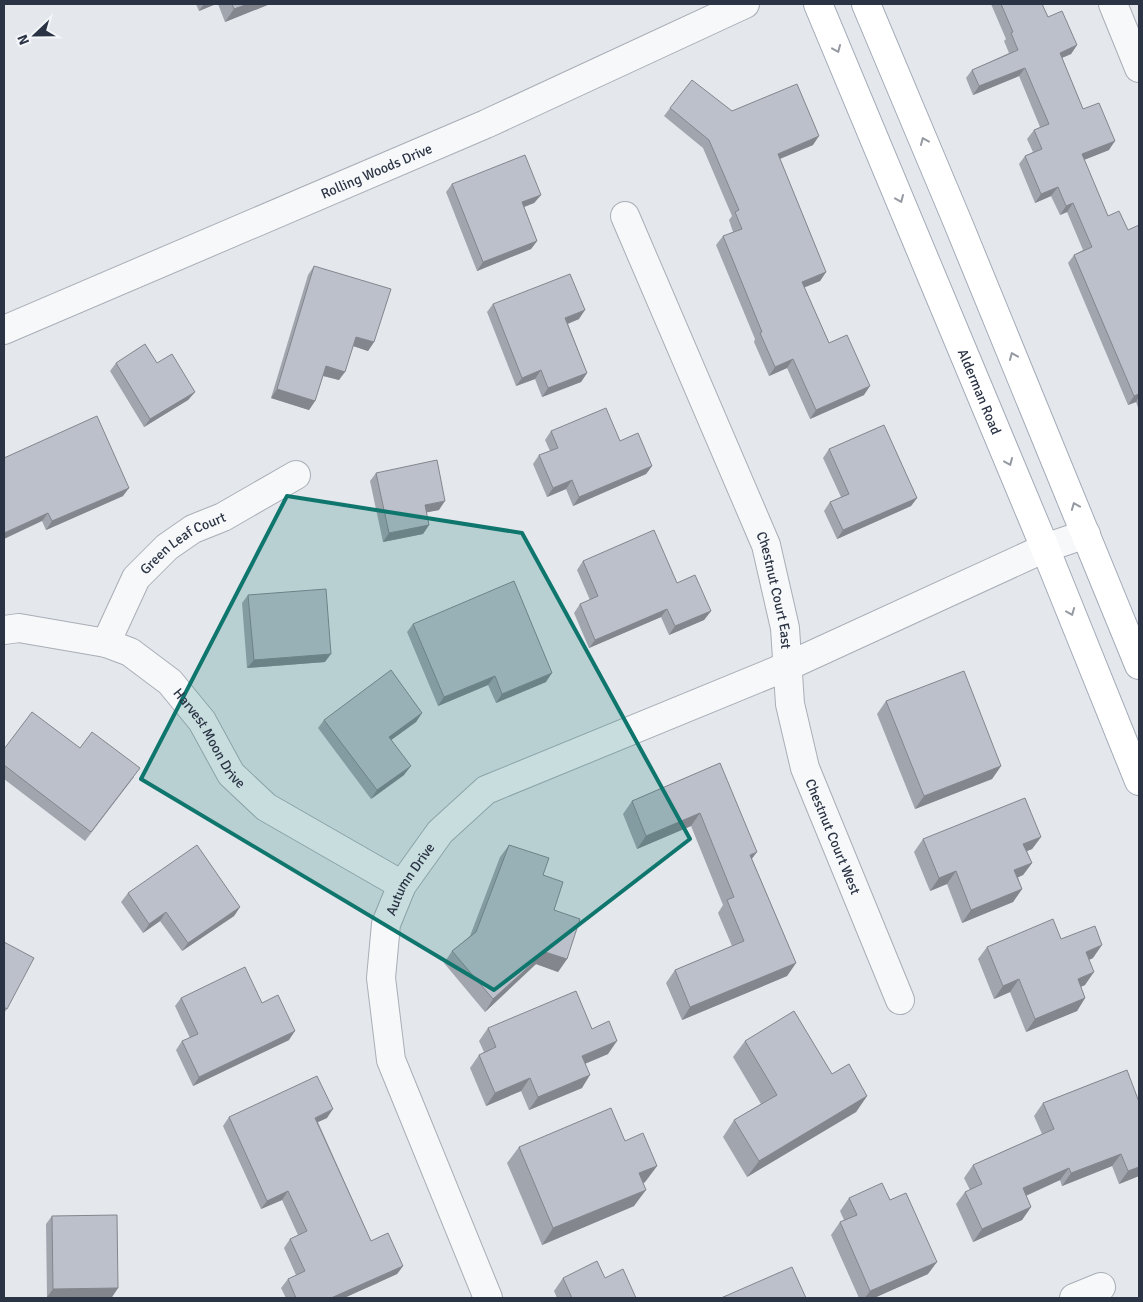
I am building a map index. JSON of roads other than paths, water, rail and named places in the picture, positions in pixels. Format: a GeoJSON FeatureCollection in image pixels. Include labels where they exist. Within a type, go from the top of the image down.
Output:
{"type":"FeatureCollection","features":[{"type":"Feature","properties":{"kind":"main road","name":"Alderman Road"},"geometry":{"type":"LineString","coordinates":[[818,4],[1045,548],[1139,781]]}},
{"type":"Feature","properties":{"kind":"main road"},"geometry":{"type":"LineString","coordinates":[[866,4],[958,222],[1139,665]]}},
{"type":"Feature","properties":{"kind":"street","name":"Rolling Woods Drive"},"geometry":{"type":"LineString","coordinates":[[4,330],[463,134],[745,4]]}},
{"type":"Feature","properties":{"kind":"street"},"geometry":{"type":"LineString","coordinates":[[1113,4],[1139,68]]}},
{"type":"Feature","properties":{"kind":"street","name":"Chestnut Court East"},"geometry":{"type":"LineString","coordinates":[[625,216],[766,545],[785,628],[788,666],[1045,548],[1086,534]]}},
{"type":"Feature","properties":{"kind":"street","name":"Green Leaf Court"},"geometry":{"type":"LineString","coordinates":[[106,643],[136,578],[167,547],[193,529],[223,517],[296,474]]}},
{"type":"Feature","properties":{"kind":"street","name":"Harvest Moon Drive"},"geometry":{"type":"LineString","coordinates":[[4,630],[19,628],[106,643],[130,652],[170,682],[202,721],[231,774],[266,807],[402,885]]}},
{"type":"Feature","properties":{"kind":"street","name":"Autumn Drive"},"geometry":{"type":"LineString","coordinates":[[488,1298],[391,1060],[381,978],[386,924],[402,885],[440,832],[486,790],[788,666]]}},
{"type":"Feature","properties":{"kind":"street","name":"Chestnut Court West"},"geometry":{"type":"LineString","coordinates":[[788,666],[790,704],[805,768],[900,1000]]}},
{"type":"Feature","properties":{"kind":"street"},"geometry":{"type":"LineString","coordinates":[[1074,1298],[1101,1287]]}}]}
